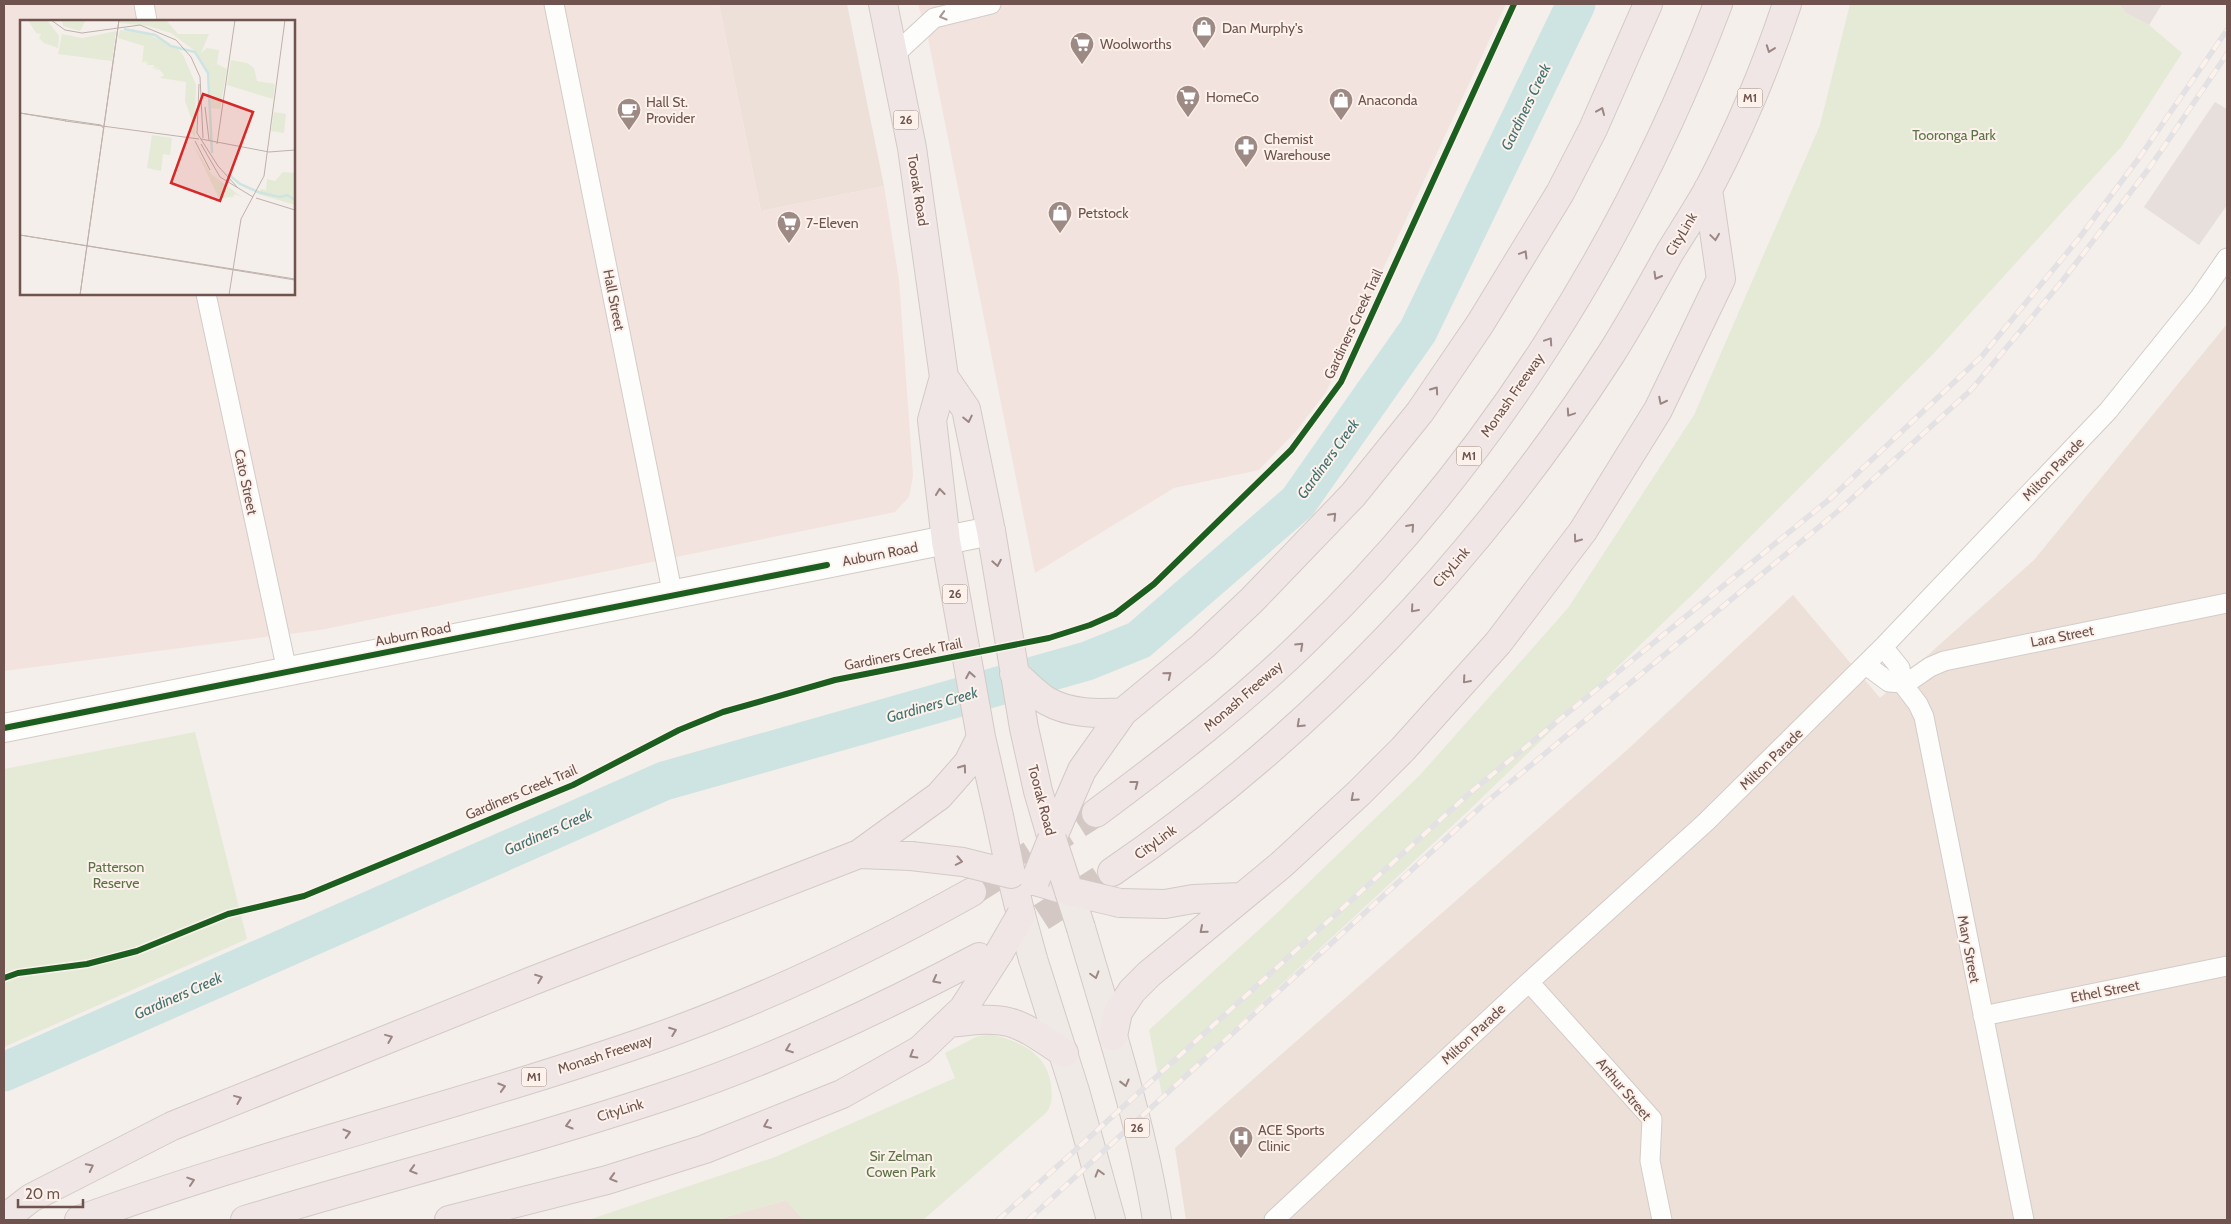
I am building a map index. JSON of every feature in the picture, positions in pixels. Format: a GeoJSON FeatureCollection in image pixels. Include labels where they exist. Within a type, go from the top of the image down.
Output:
{"type":"FeatureCollection","features":[{"type":"Feature","properties":{"kind":"highway","name":"Toorak Road"},"geometry":{"type":"LineString","coordinates":[[883,4],[922,208],[944,377],[932,420],[946,541],[981,737],[1023,877],[1021,914]]}},
{"type":"Feature","properties":{"kind":"highway"},"geometry":{"type":"LineString","coordinates":[[1023,877],[1052,839],[1082,770],[1127,709],[1203,646],[1252,600],[1353,495],[1420,412],[1485,316],[1560,193],[1593,129],[1648,4]]}},
{"type":"Feature","properties":{"kind":"highway","name":"Monash Freeway"},"geometry":{"type":"LineString","coordinates":[[1096,813],[1214,722],[1309,637],[1410,529],[1468,458],[1556,331],[1624,216],[1673,115],[1718,4]]}},
{"type":"Feature","properties":{"kind":"highway","name":"M1"},"geometry":{"type":"LineString","coordinates":[[1708,189],[1762,72],[1787,4]]}},
{"type":"Feature","properties":{"kind":"highway"},"geometry":{"type":"LineString","coordinates":[[1113,1036],[1118,1012],[1132,991],[1149,974],[1240,897],[1281,865],[1360,793],[1409,742],[1498,643],[1583,531],[1658,410],[1721,279],[1708,189]]}},
{"type":"Feature","properties":{"kind":"highway","name":"CityLink"},"geometry":{"type":"LineString","coordinates":[[1112,872],[1192,816],[1297,727],[1357,670],[1462,554],[1547,446],[1610,354],[1708,189]]}},
{"type":"Feature","properties":{"kind":"highway","name":"Toorak Road"},"geometry":{"type":"LineString","coordinates":[[944,377],[966,409],[991,531],[1014,673],[1033,771],[1069,891]]}},
{"type":"Feature","properties":{"kind":"highway"},"geometry":{"type":"LineString","coordinates":[[1014,673],[1046,701],[1063,708],[1090,713],[1127,709]]}},
{"type":"Feature","properties":{"kind":"highway"},"geometry":{"type":"LineString","coordinates":[[4,1219],[31,1198],[172,1126],[532,981],[859,854],[940,796],[968,762],[981,737]]}},
{"type":"Feature","properties":{"kind":"highway"},"geometry":{"type":"LineString","coordinates":[[859,854],[911,856],[963,862],[1120,903],[1165,904],[1193,899],[1240,897]]}},
{"type":"Feature","properties":{"kind":"highway","name":"Monash Freeway"},"geometry":{"type":"LineString","coordinates":[[79,1220],[189,1181],[581,1063],[656,1038],[807,977],[877,943],[972,892]]}},
{"type":"Feature","properties":{"kind":"highway"},"geometry":{"type":"LineString","coordinates":[[449,1220],[607,1180],[746,1134],[842,1094],[920,1050],[950,1023],[974,994],[1021,914]]}},
{"type":"Feature","properties":{"kind":"highway","name":"CityLink"},"geometry":{"type":"LineString","coordinates":[[245,1220],[671,1094],[822,1036],[979,957]]}},
{"type":"Feature","properties":{"kind":"highway"},"geometry":{"type":"LineString","coordinates":[[950,1023],[989,1019],[1012,1022],[1030,1030],[1064,1054]]}},
{"type":"Feature","properties":{"kind":"main road","name":"Auburn Road"},"geometry":{"type":"LineString","coordinates":[[4,728],[991,531]]}},
{"type":"Feature","properties":{"kind":"main road","name":"Toorak Road"},"geometry":{"type":"LineString","coordinates":[[1069,891],[1113,1036],[1146,1164],[1157,1220]]}},
{"type":"Feature","properties":{"kind":"main road","name":"Toorak Road"},"geometry":{"type":"LineString","coordinates":[[1021,914],[1033,959],[1064,1054],[1111,1220]]}},
{"type":"Feature","properties":{"kind":"street"},"geometry":{"type":"LineString","coordinates":[[144,4],[148,20]]}},
{"type":"Feature","properties":{"kind":"street","name":"Hall Street"},"geometry":{"type":"LineString","coordinates":[[554,4],[673,596]]}},
{"type":"Feature","properties":{"kind":"street"},"geometry":{"type":"LineString","coordinates":[[894,56],[934,18],[990,4]]}},
{"type":"Feature","properties":{"kind":"street","name":"Milton Parade"},"geometry":{"type":"LineString","coordinates":[[1274,1220],[1529,982],[1706,822],[1866,665],[2108,411],[2200,297],[2227,258]]}},
{"type":"Feature","properties":{"kind":"street","name":"Cato Street"},"geometry":{"type":"LineString","coordinates":[[206,295],[287,671]]}},
{"type":"Feature","properties":{"kind":"street","name":"Lara Street"},"geometry":{"type":"LineString","coordinates":[[1903,684],[1930,666],[1944,661],[2227,603]]}},
{"type":"Feature","properties":{"kind":"street","name":"Mary Street"},"geometry":{"type":"LineString","coordinates":[[1883,647],[1900,668],[1903,684],[1918,704],[1924,717],[2024,1220]]}},
{"type":"Feature","properties":{"kind":"street"},"geometry":{"type":"LineString","coordinates":[[1866,665],[1889,682],[1903,684]]}},
{"type":"Feature","properties":{"kind":"street","name":"Ethel Street"},"geometry":{"type":"LineString","coordinates":[[1982,1016],[2227,966]]}},
{"type":"Feature","properties":{"kind":"street","name":"Arthur Street"},"geometry":{"type":"LineString","coordinates":[[1529,982],[1652,1119],[1650,1161],[1662,1220]]}},
{"type":"Feature","properties":{"kind":"shaded area"},"geometry":{"type":"Polygon","coordinates":[[[4,4],[719,4],[761,211],[884,186],[899,280],[913,476],[909,497],[895,512],[320,630],[4,671],[4,4]]]}},
{"type":"Feature","properties":{"kind":"shaded area"},"geometry":{"type":"Polygon","coordinates":[[[719,4],[847,4],[884,186],[761,211],[719,4]]]}},
{"type":"Feature","properties":{"kind":"shaded area"},"geometry":{"type":"Polygon","coordinates":[[[918,4],[1506,4],[1326,392],[1297,430],[1259,470],[1174,488],[1035,573],[928,38],[918,4]]]}},
{"type":"Feature","properties":{"kind":"shaded area"},"geometry":{"type":"Polygon","coordinates":[[[2119,4],[2162,4],[2149,25],[2126,13],[2119,4]]]}},
{"type":"Feature","properties":{"kind":"shaded area"},"geometry":{"type":"Polygon","coordinates":[[[2215,102],[2227,109],[2227,205],[2199,245],[2144,207],[2215,102]]]}},
{"type":"Feature","properties":{"kind":"shaded area"},"geometry":{"type":"Polygon","coordinates":[[[2227,324],[2227,1220],[1186,1220],[1175,1148],[1627,750],[1793,595],[1880,698],[2034,560],[2227,324]]]}},
{"type":"Feature","properties":{"kind":"shaded area"},"geometry":{"type":"Polygon","coordinates":[[[786,1200],[804,1220],[722,1220],[726,1217],[786,1200]]]}},
{"type":"Feature","properties":{"kind":"green space","name":"Tooronga Park"},"geometry":{"type":"Polygon","coordinates":[[[1850,4],[2119,4],[2126,13],[2149,25],[2182,53],[2122,146],[1935,352],[1696,591],[1466,813],[1162,1095],[1149,1030],[1276,914],[1420,775],[1568,608],[1694,415],[1820,125],[1850,4]]]}},
{"type":"Feature","properties":{"kind":"green space","name":"Patterson Reserve"},"geometry":{"type":"Polygon","coordinates":[[[195,732],[247,939],[4,1047],[4,769],[195,732]]]}},
{"type":"Feature","properties":{"kind":"green space","name":"Sir Zelman Cowen Park"},"geometry":{"type":"Polygon","coordinates":[[[989,1034],[1020,1044],[1029,1049],[1044,1064],[1051,1085],[1052,1099],[1050,1105],[1047,1112],[923,1220],[804,1220],[786,1200],[726,1217],[722,1220],[588,1220],[775,1157],[955,1078],[945,1053],[976,1037],[989,1034]]]}},
{"type":"Feature","properties":{"kind":"waterway","name":"Gardiners Creek"},"geometry":{"type":"LineString","coordinates":[[4,1072],[664,781],[1087,661],[1139,640],[1298,502],[1418,331],[1576,4]]}},
{"type":"Feature","properties":{"kind":"tunnel"},"geometry":{"type":"LineString","coordinates":[[972,892],[1096,813]]}},
{"type":"Feature","properties":{"kind":"tunnel"},"geometry":{"type":"LineString","coordinates":[[1006,940],[1112,872]]}},
{"type":"Feature","properties":{"kind":"railway"},"geometry":{"type":"LineString","coordinates":[[998,1220],[1472,791],[1831,498],[1982,356],[2080,237],[2139,158],[2227,30]]}},
{"type":"Feature","properties":{"kind":"railway"},"geometry":{"type":"LineString","coordinates":[[1028,1220],[1484,804],[1837,512],[1971,390],[2063,280],[2150,167],[2227,54]]}},
{"type":"Feature","properties":{"kind":"cycle path","name":"Gardiners Creek Trail"},"geometry":{"type":"LineString","coordinates":[[4,978],[18,973],[87,964],[137,951],[228,914],[304,896],[573,785],[679,730],[723,712],[835,680],[1049,638],[1090,625],[1115,614],[1154,584],[1291,450],[1341,382],[1514,4]]}},
{"type":"Feature","properties":{"kind":"cycle path"},"geometry":{"type":"LineString","coordinates":[[4,728],[827,565]]}},
{"type":"Feature","properties":{"kind":"place","name":"Dan Murphy's"},"geometry":{"type":"Point","coordinates":[1204,49]}},
{"type":"Feature","properties":{"kind":"place","name":"Woolworths"},"geometry":{"type":"Point","coordinates":[1082,65]}},
{"type":"Feature","properties":{"kind":"place","name":"HomeCo"},"geometry":{"type":"Point","coordinates":[1188,118]}},
{"type":"Feature","properties":{"kind":"place","name":"Anaconda"},"geometry":{"type":"Point","coordinates":[1341,121]}},
{"type":"Feature","properties":{"kind":"place","name":"Hall St. Provider"},"geometry":{"type":"Point","coordinates":[629,131]}},
{"type":"Feature","properties":{"kind":"place","name":"Chemist Warehouse"},"geometry":{"type":"Point","coordinates":[1246,168]}},
{"type":"Feature","properties":{"kind":"place","name":"Petstock"},"geometry":{"type":"Point","coordinates":[1060,234]}},
{"type":"Feature","properties":{"kind":"place","name":"7-Eleven"},"geometry":{"type":"Point","coordinates":[789,244]}},
{"type":"Feature","properties":{"kind":"place","name":"ACE Sports Clinic"},"geometry":{"type":"Point","coordinates":[1241,1159]}}]}
